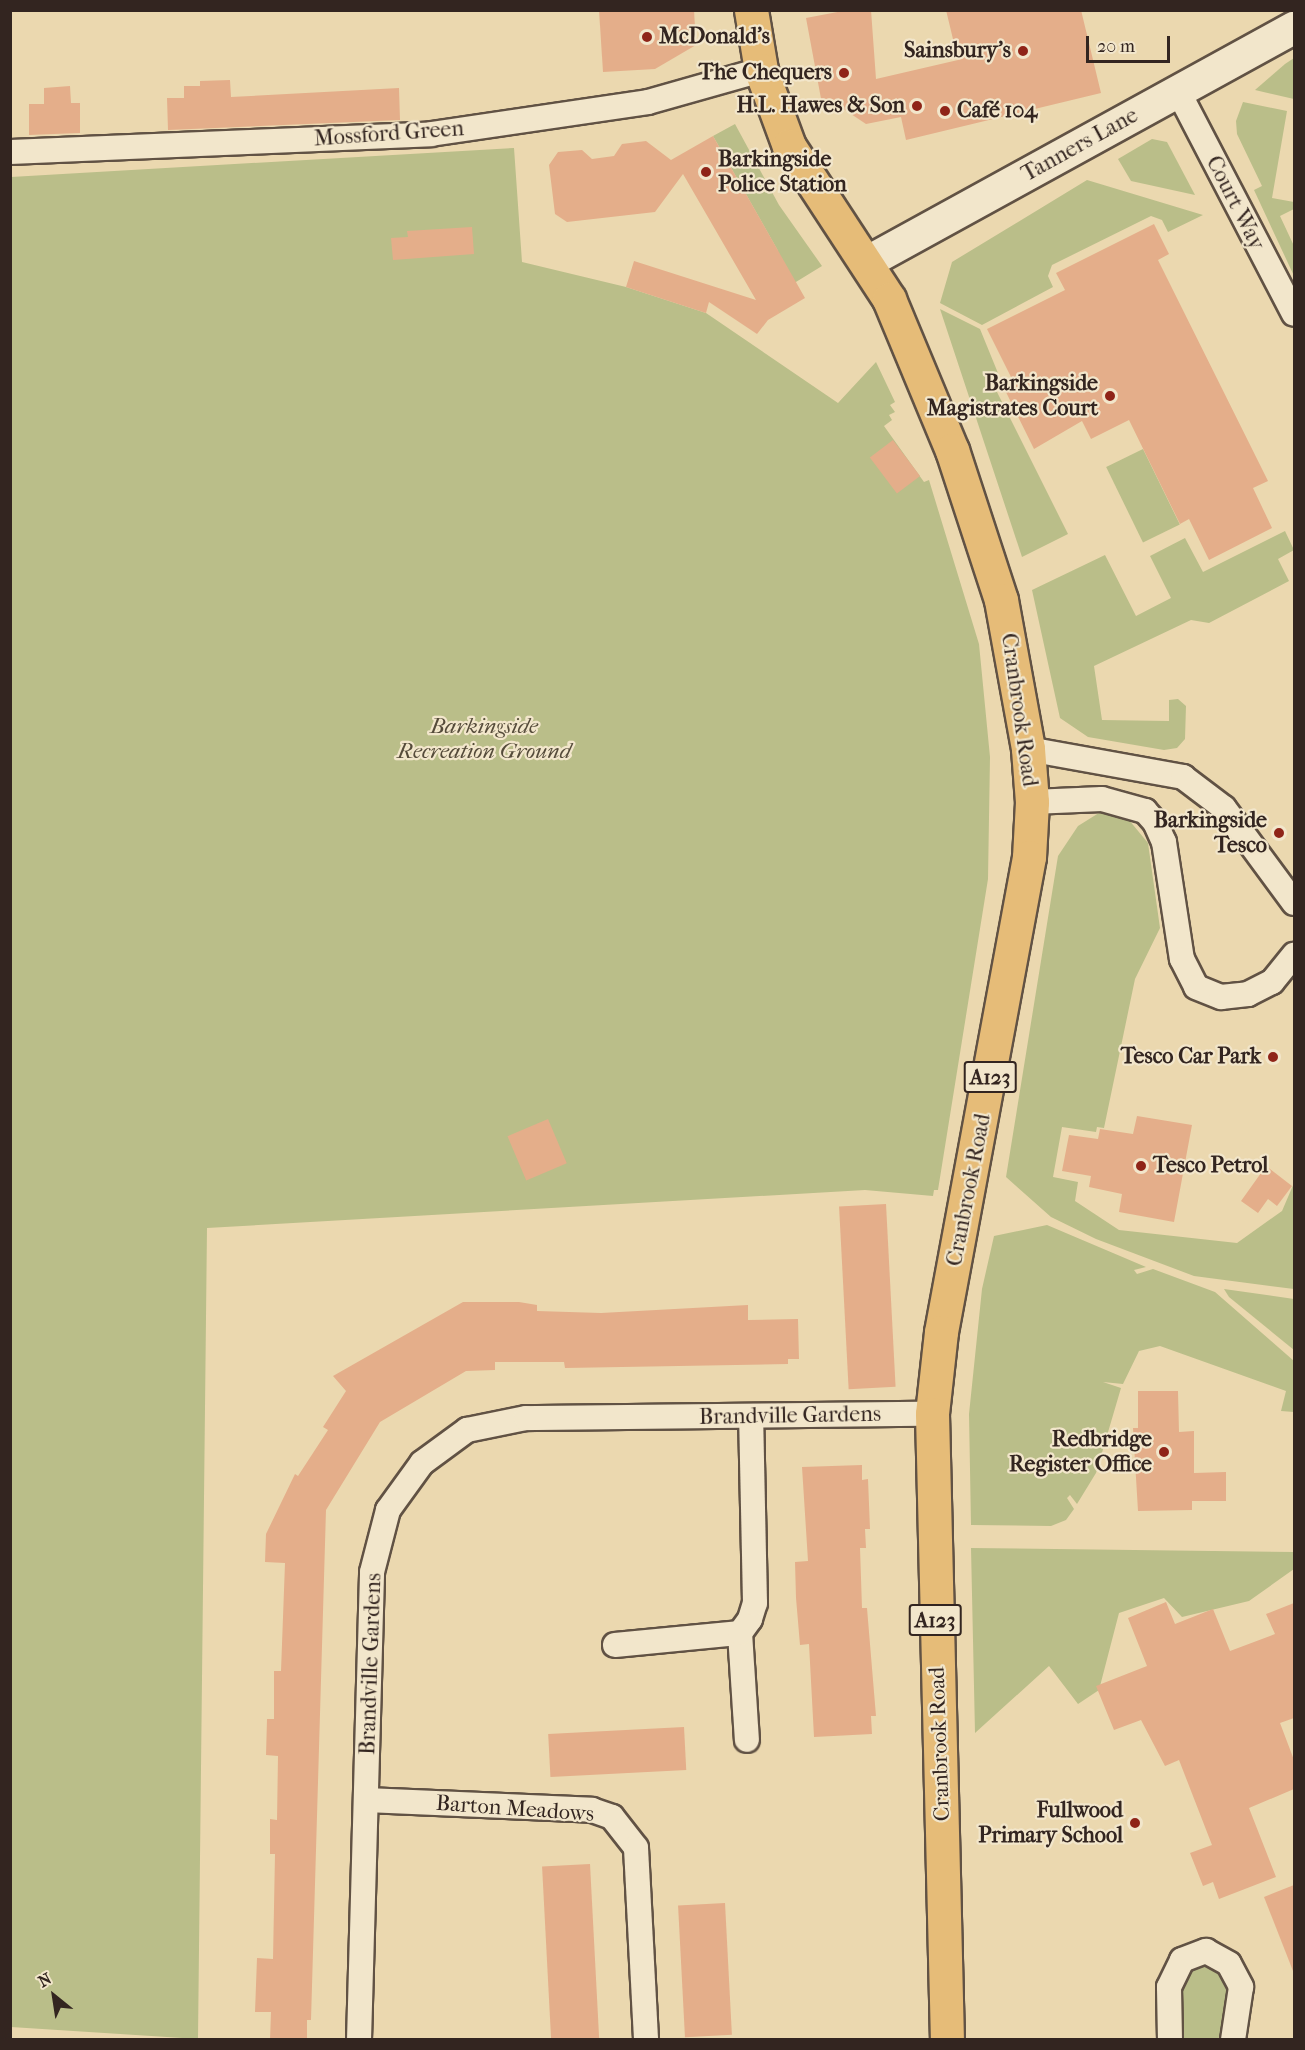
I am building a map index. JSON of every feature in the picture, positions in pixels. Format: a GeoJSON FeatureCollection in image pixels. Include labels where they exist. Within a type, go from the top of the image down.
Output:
{"type":"FeatureCollection","features":[{"type":"Feature","properties":{"kind":"main road","name":"A123"},"geometry":{"type":"LineString","coordinates":[[751,10],[761,70],[789,146],[866,263]]}},
{"type":"Feature","properties":{"kind":"main road","name":"Cranbrook Road"},"geometry":{"type":"LineString","coordinates":[[866,263],[902,328],[982,534],[1007,627],[1028,749],[1032,802],[1027,868],[940,1332],[932,1414],[947,2040]]}},
{"type":"Feature","properties":{"kind":"street","name":"Tanners Lane"},"geometry":{"type":"LineString","coordinates":[[866,263],[1294,28]]}},
{"type":"Feature","properties":{"kind":"street","name":"Mossford Green"},"geometry":{"type":"LineString","coordinates":[[10,152],[431,134],[648,102],[761,70]]}},
{"type":"Feature","properties":{"kind":"street","name":"Court Way"},"geometry":{"type":"LineString","coordinates":[[1178,91],[1294,314]]}},
{"type":"Feature","properties":{"kind":"street"},"geometry":{"type":"LineString","coordinates":[[1028,749],[1183,777],[1224,808],[1294,903]]}},
{"type":"Feature","properties":{"kind":"street"},"geometry":{"type":"LineString","coordinates":[[1032,802],[1102,799],[1145,811],[1155,822],[1164,842],[1182,959],[1196,987],[1221,997],[1248,994],[1272,982],[1294,955]]}},
{"type":"Feature","properties":{"kind":"street","name":"Brandville Gardens"},"geometry":{"type":"LineString","coordinates":[[359,2040],[372,1572],[388,1510],[422,1463],[467,1430],[526,1418],[932,1414]]}},
{"type":"Feature","properties":{"kind":"street"},"geometry":{"type":"LineString","coordinates":[[747,1740],[740,1634],[755,1603],[751,1416]]}},
{"type":"Feature","properties":{"kind":"street"},"geometry":{"type":"LineString","coordinates":[[615,1645],[740,1634]]}},
{"type":"Feature","properties":{"kind":"street","name":"Barton Meadows"},"geometry":{"type":"LineString","coordinates":[[366,1800],[592,1810],[612,1817],[636,1848],[646,2040]]}},
{"type":"Feature","properties":{"kind":"street"},"geometry":{"type":"LineString","coordinates":[[1170,2040],[1169,1987],[1182,1960],[1206,1952],[1229,1964],[1241,1987],[1233,2040]]}},
{"type":"Feature","properties":{"kind":"green space"},"geometry":{"type":"Polygon","coordinates":[[[1294,58],[1294,99],[1255,90],[1285,64],[1294,58]]]}},
{"type":"Feature","properties":{"kind":"green space"},"geometry":{"type":"Polygon","coordinates":[[[1243,102],[1287,111],[1272,198],[1294,202],[1294,209],[1280,216],[1294,246],[1294,276],[1254,190],[1262,186],[1237,134],[1236,121],[1243,102]]]}},
{"type":"Feature","properties":{"kind":"green space"},"geometry":{"type":"Polygon","coordinates":[[[735,124],[779,205],[822,266],[791,285],[777,249],[713,136],[735,124]]]}},
{"type":"Feature","properties":{"kind":"green space"},"geometry":{"type":"Polygon","coordinates":[[[1152,139],[1167,142],[1195,195],[1131,181],[1118,159],[1152,139]]]}},
{"type":"Feature","properties":{"kind":"green space","name":"Barkingside Recreation Ground"},"geometry":{"type":"Polygon","coordinates":[[[514,148],[522,262],[626,287],[706,313],[838,403],[876,362],[895,402],[890,405],[895,412],[889,415],[892,420],[884,426],[924,482],[929,480],[979,644],[990,757],[988,879],[938,1190],[934,1190],[933,1196],[865,1190],[207,1228],[198,2039],[11,2027],[11,177],[514,148]]]}},
{"type":"Feature","properties":{"kind":"green space"},"geometry":{"type":"Polygon","coordinates":[[[1087,180],[1203,215],[1168,232],[1162,220],[1151,216],[1052,265],[1048,276],[1053,287],[982,325],[940,303],[952,262],[1087,180]]]}},
{"type":"Feature","properties":{"kind":"green space"},"geometry":{"type":"Polygon","coordinates":[[[940,309],[980,329],[1000,378],[997,392],[1068,534],[1022,557],[940,309]]]}},
{"type":"Feature","properties":{"kind":"green space"},"geometry":{"type":"Polygon","coordinates":[[[1143,449],[1180,524],[1143,542],[1106,467],[1143,449]]]}},
{"type":"Feature","properties":{"kind":"green space"},"geometry":{"type":"Polygon","coordinates":[[[1285,531],[1294,550],[1278,559],[1289,581],[1209,623],[1191,620],[1094,666],[1102,720],[1169,721],[1169,700],[1178,699],[1186,706],[1185,739],[1177,748],[1164,750],[1088,737],[1060,718],[1032,590],[1105,555],[1136,616],[1171,598],[1150,556],[1185,538],[1203,572],[1285,531]]]}},
{"type":"Feature","properties":{"kind":"green space"},"geometry":{"type":"Polygon","coordinates":[[[1102,811],[1129,820],[1148,843],[1160,928],[1135,979],[1104,1128],[1097,1127],[1096,1132],[1062,1127],[1053,1177],[1078,1182],[1075,1201],[1119,1230],[1237,1243],[1282,1211],[1294,1183],[1294,1289],[1194,1276],[1096,1239],[1051,1217],[1006,1177],[1058,856],[1078,826],[1102,811]]]}},
{"type":"Feature","properties":{"kind":"green space"},"geometry":{"type":"Polygon","coordinates":[[[1047,1225],[1146,1267],[1134,1270],[1137,1274],[1153,1269],[1215,1292],[1294,1361],[1294,1412],[1281,1411],[1286,1391],[1160,1346],[1139,1351],[1123,1384],[1103,1382],[1121,1388],[1096,1473],[1077,1504],[1070,1495],[1067,1498],[1074,1509],[1066,1520],[1051,1526],[971,1525],[969,1414],[982,1289],[994,1236],[1047,1225]]]}},
{"type":"Feature","properties":{"kind":"green space"},"geometry":{"type":"Polygon","coordinates":[[[1224,1289],[1294,1299],[1294,1350],[1229,1297],[1224,1289]]]}},
{"type":"Feature","properties":{"kind":"green space"},"geometry":{"type":"Polygon","coordinates":[[[971,1548],[1294,1552],[1294,1569],[1249,1601],[1182,1617],[1164,1598],[1119,1613],[1099,1690],[1078,1704],[1049,1666],[975,1733],[971,1548]]]}},
{"type":"Feature","properties":{"kind":"green space"},"geometry":{"type":"Polygon","coordinates":[[[1199,1964],[1219,1968],[1229,1985],[1222,2039],[1180,2039],[1180,1987],[1189,1969],[1199,1964]]]}},
{"type":"Feature","properties":{"kind":"building"},"geometry":{"type":"Polygon","coordinates":[[[599,10],[694,10],[696,45],[655,69],[603,72],[599,10]]]}},
{"type":"Feature","properties":{"kind":"building"},"geometry":{"type":"Polygon","coordinates":[[[848,10],[871,10],[876,79],[958,60],[946,10],[1081,10],[1101,93],[906,140],[901,117],[866,124],[833,102],[822,104],[806,18],[848,10]]]}},
{"type":"Feature","properties":{"kind":"building"},"geometry":{"type":"Polygon","coordinates":[[[230,80],[231,97],[399,88],[400,120],[168,130],[167,98],[184,98],[184,86],[200,86],[200,81],[230,80]]]}},
{"type":"Feature","properties":{"kind":"building"},"geometry":{"type":"Polygon","coordinates":[[[70,86],[71,103],[80,103],[80,133],[29,135],[29,104],[44,104],[44,88],[70,86]]]}},
{"type":"Feature","properties":{"kind":"building"},"geometry":{"type":"Polygon","coordinates":[[[713,136],[805,298],[768,320],[757,334],[709,302],[706,313],[626,287],[634,261],[756,300],[683,174],[655,212],[567,222],[555,214],[549,165],[558,152],[582,150],[592,159],[614,156],[622,144],[646,141],[671,160],[713,136]]]}},
{"type":"Feature","properties":{"kind":"building","name":"Barkingside Magistrates Court"},"geometry":{"type":"Polygon","coordinates":[[[1154,224],[1169,254],[1158,260],[1268,481],[1253,488],[1272,528],[1209,560],[1189,519],[1180,524],[1129,420],[1091,439],[1082,421],[1034,449],[1004,388],[1014,383],[987,329],[1065,290],[1056,273],[1154,224]]]}},
{"type":"Feature","properties":{"kind":"building"},"geometry":{"type":"Polygon","coordinates":[[[472,227],[474,254],[393,260],[391,238],[408,237],[407,231],[472,227]]]}},
{"type":"Feature","properties":{"kind":"building"},"geometry":{"type":"Polygon","coordinates":[[[893,440],[920,476],[897,493],[870,457],[893,440]]]}},
{"type":"Feature","properties":{"kind":"building"},"geometry":{"type":"Polygon","coordinates":[[[1137,1116],[1192,1125],[1174,1222],[1119,1212],[1122,1194],[1089,1187],[1091,1176],[1062,1171],[1069,1135],[1098,1139],[1100,1129],[1133,1134],[1137,1116]]]}},
{"type":"Feature","properties":{"kind":"building"},"geometry":{"type":"Polygon","coordinates":[[[548,1119],[567,1163],[526,1180],[507,1136],[548,1119]]]}},
{"type":"Feature","properties":{"kind":"building"},"geometry":{"type":"Polygon","coordinates":[[[1266,1166],[1292,1186],[1277,1206],[1268,1199],[1258,1213],[1241,1201],[1266,1166]]]}},
{"type":"Feature","properties":{"kind":"building"},"geometry":{"type":"Polygon","coordinates":[[[886,1204],[896,1387],[849,1389],[839,1206],[886,1204]]]}},
{"type":"Feature","properties":{"kind":"building"},"geometry":{"type":"Polygon","coordinates":[[[463,1302],[519,1302],[537,1305],[537,1311],[601,1313],[748,1305],[748,1320],[798,1319],[799,1359],[788,1359],[788,1364],[565,1368],[564,1362],[495,1362],[495,1370],[466,1371],[380,1422],[326,1510],[311,2020],[307,2020],[307,2040],[270,2040],[271,2012],[255,2012],[257,1958],[273,1959],[275,1854],[270,1854],[270,1819],[277,1820],[278,1756],[266,1755],[267,1719],[274,1719],[274,1671],[281,1671],[285,1563],[265,1562],[266,1534],[295,1474],[298,1476],[328,1430],[323,1427],[346,1391],[333,1376],[463,1302]]]}},
{"type":"Feature","properties":{"kind":"building","name":"Redbridge Register Office"},"geometry":{"type":"Polygon","coordinates":[[[1138,1391],[1178,1391],[1179,1432],[1194,1431],[1194,1473],[1226,1472],[1226,1501],[1192,1501],[1192,1510],[1138,1511],[1133,1428],[1138,1428],[1138,1391]]]}},
{"type":"Feature","properties":{"kind":"building"},"geometry":{"type":"Polygon","coordinates":[[[862,1465],[862,1480],[868,1479],[870,1529],[865,1529],[866,1548],[860,1548],[862,1608],[867,1608],[876,1716],[871,1716],[872,1734],[814,1737],[809,1644],[800,1645],[796,1598],[795,1562],[808,1561],[802,1467],[862,1465]]]}},
{"type":"Feature","properties":{"kind":"building","name":"Fullwood Primary School"},"geometry":{"type":"Polygon","coordinates":[[[1166,1602],[1175,1624],[1213,1609],[1230,1651],[1275,1634],[1266,1614],[1294,1603],[1294,1718],[1280,1723],[1294,1760],[1294,1789],[1249,1808],[1276,1877],[1219,1899],[1213,1882],[1203,1886],[1190,1853],[1212,1845],[1179,1760],[1165,1766],[1141,1720],[1114,1730],[1096,1686],[1147,1666],[1128,1618],[1166,1602]]]}},
{"type":"Feature","properties":{"kind":"building"},"geometry":{"type":"Polygon","coordinates":[[[684,1727],[686,1770],[550,1777],[548,1734],[684,1727]]]}},
{"type":"Feature","properties":{"kind":"building"},"geometry":{"type":"Polygon","coordinates":[[[590,1864],[599,2040],[551,2040],[542,1867],[590,1864]]]}},
{"type":"Feature","properties":{"kind":"building"},"geometry":{"type":"Polygon","coordinates":[[[1294,1885],[1294,1971],[1293,1971],[1264,1897],[1294,1885]]]}},
{"type":"Feature","properties":{"kind":"building"},"geometry":{"type":"Polygon","coordinates":[[[725,1903],[732,2035],[685,2037],[678,1905],[725,1903]]]}},
{"type":"Feature","properties":{"kind":"place","name":"McDonald's"},"geometry":{"type":"Point","coordinates":[647,37]}},
{"type":"Feature","properties":{"kind":"place","name":"Sainsbury's"},"geometry":{"type":"Point","coordinates":[1023,51]}},
{"type":"Feature","properties":{"kind":"place","name":"The Chequers"},"geometry":{"type":"Point","coordinates":[844,73]}},
{"type":"Feature","properties":{"kind":"place","name":"H.L. Hawes & Son"},"geometry":{"type":"Point","coordinates":[917,106]}},
{"type":"Feature","properties":{"kind":"place","name":"Café 104"},"geometry":{"type":"Point","coordinates":[945,111]}},
{"type":"Feature","properties":{"kind":"place","name":"Barkingside Police Station"},"geometry":{"type":"Point","coordinates":[706,172]}},
{"type":"Feature","properties":{"kind":"place","name":"Barkingside Magistrates Court"},"geometry":{"type":"Point","coordinates":[1110,396]}},
{"type":"Feature","properties":{"kind":"place","name":"Barkingside Tesco"},"geometry":{"type":"Point","coordinates":[1279,833]}},
{"type":"Feature","properties":{"kind":"place","name":"Tesco Car Park"},"geometry":{"type":"Point","coordinates":[1273,1057]}},
{"type":"Feature","properties":{"kind":"place","name":"Tesco Petrol"},"geometry":{"type":"Point","coordinates":[1141,1166]}},
{"type":"Feature","properties":{"kind":"place","name":"Redbridge Register Office"},"geometry":{"type":"Point","coordinates":[1164,1452]}},
{"type":"Feature","properties":{"kind":"place","name":"Fullwood Primary School"},"geometry":{"type":"Point","coordinates":[1135,1823]}}]}
